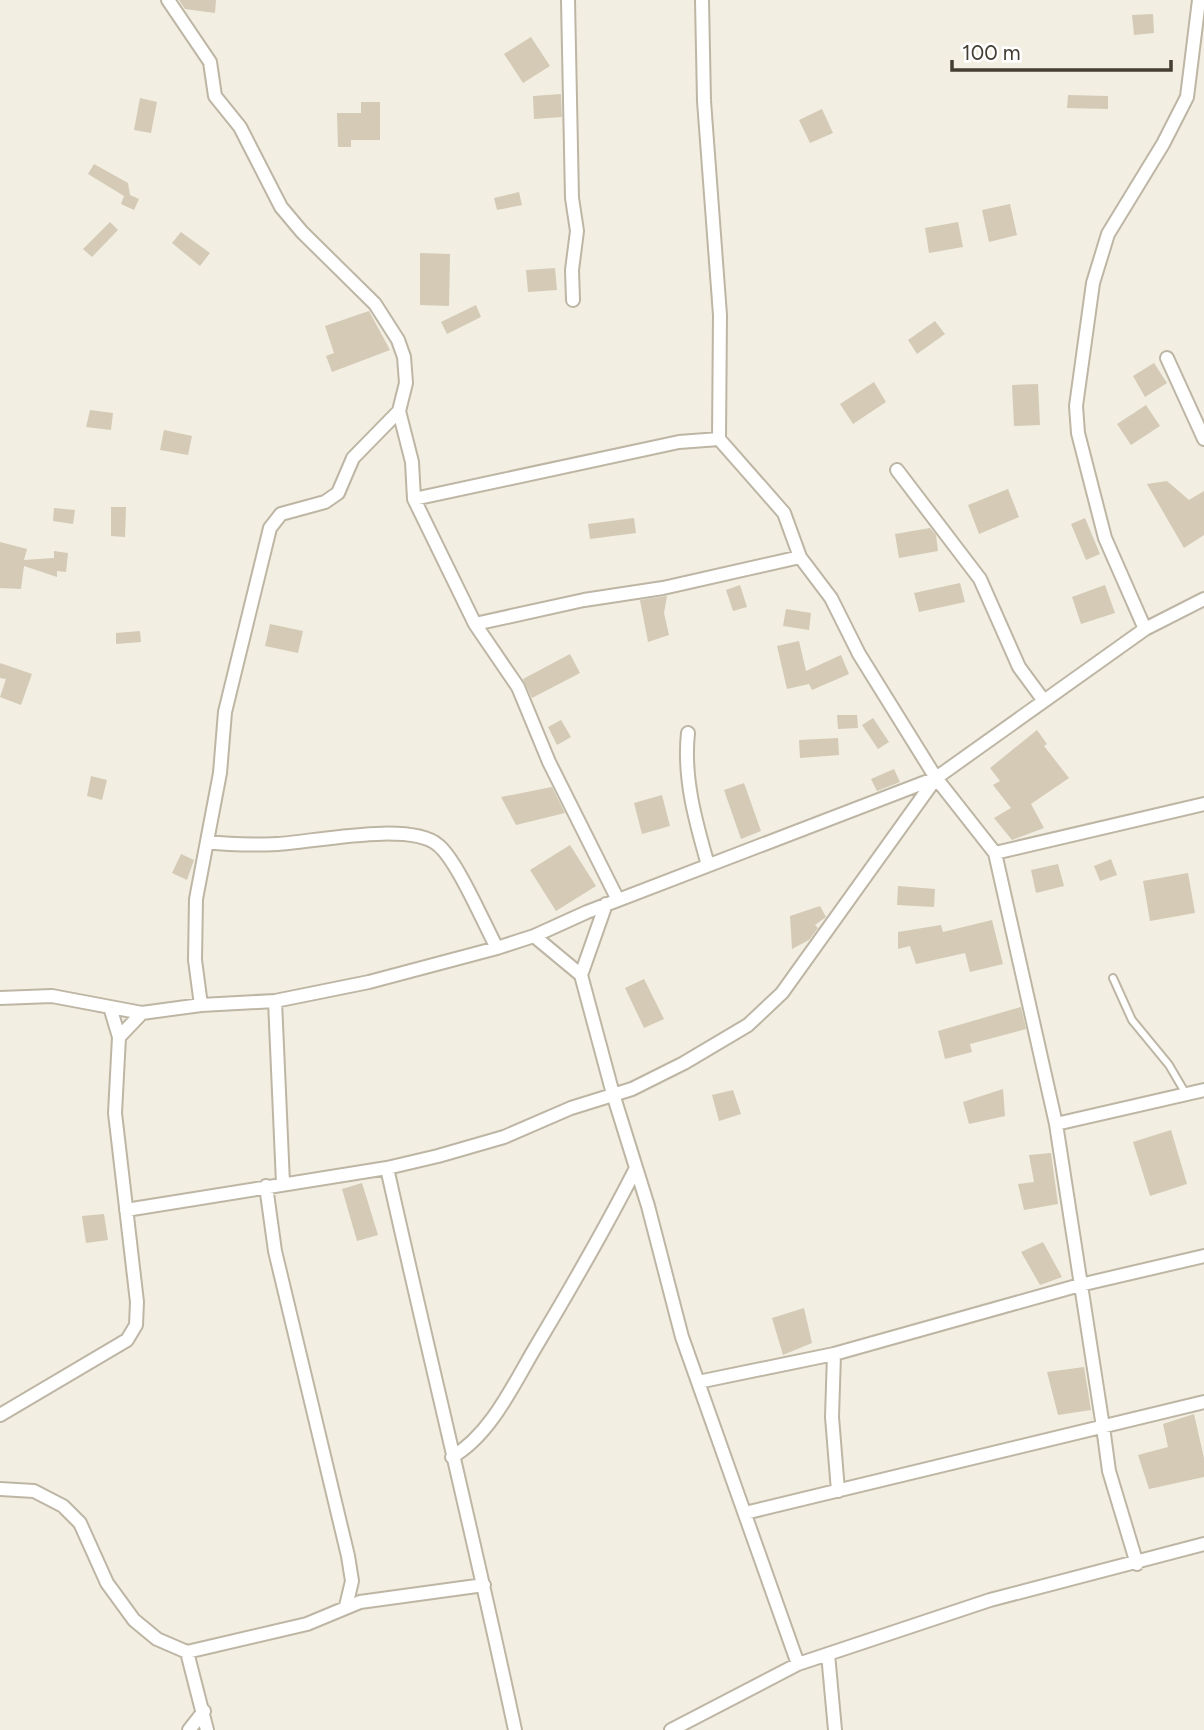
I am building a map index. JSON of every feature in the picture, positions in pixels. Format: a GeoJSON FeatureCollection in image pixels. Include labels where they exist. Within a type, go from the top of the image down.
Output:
{"type":"FeatureCollection","features":[{"type":"Feature","properties":{"kind":"street"},"geometry":{"type":"LineString","coordinates":[[168,0],[210,62],[215,96],[240,127],[281,207],[302,232],[374,304],[398,340],[404,357],[406,383],[399,411],[412,462],[414,499],[475,624],[518,687],[612,902],[581,975]]}},
{"type":"Feature","properties":{"kind":"street"},"geometry":{"type":"LineString","coordinates":[[568,0],[572,198],[577,231],[572,270],[573,300]]}},
{"type":"Feature","properties":{"kind":"street"},"geometry":{"type":"LineString","coordinates":[[702,0],[704,101],[720,315],[719,439],[784,513],[800,556],[831,598],[859,654],[936,778],[995,853],[1056,1124],[1109,1471],[1137,1564]]}},
{"type":"Feature","properties":{"kind":"street"},"geometry":{"type":"LineString","coordinates":[[1145,629],[1105,538],[1078,433],[1076,406],[1093,284],[1108,234],[1178,117],[1198,73],[1199,0]]}},
{"type":"Feature","properties":{"kind":"street"},"geometry":{"type":"LineString","coordinates":[[1167,358],[1204,439]]}},
{"type":"Feature","properties":{"kind":"street"},"geometry":{"type":"LineString","coordinates":[[201,1005],[195,960],[196,899],[220,774],[225,712],[270,528],[281,514],[325,502],[336,495],[353,458],[399,411]]}},
{"type":"Feature","properties":{"kind":"street"},"geometry":{"type":"LineString","coordinates":[[414,499],[679,442],[719,439]]}},
{"type":"Feature","properties":{"kind":"street"},"geometry":{"type":"LineString","coordinates":[[897,470],[980,579],[1019,667],[1044,701]]}},
{"type":"Feature","properties":{"kind":"street"},"geometry":{"type":"LineString","coordinates":[[475,624],[584,600],[663,588],[800,556]]}},
{"type":"Feature","properties":{"kind":"street"},"geometry":{"type":"LineString","coordinates":[[1,996],[52,996],[142,1013],[201,1005],[275,1001],[369,982],[534,936],[612,902],[936,778],[1145,629],[1204,599]]}},
{"type":"Feature","properties":{"kind":"street"},"geometry":{"type":"LineString","coordinates":[[688,733],[686,753],[694,815],[708,865]]}},
{"type":"Feature","properties":{"kind":"street"},"geometry":{"type":"LineString","coordinates":[[127,1210],[387,1168],[504,1137],[570,1108],[632,1089],[684,1063],[748,1025],[782,993],[936,778]]}},
{"type":"Feature","properties":{"kind":"street"},"geometry":{"type":"LineString","coordinates":[[995,853],[1204,804]]}},
{"type":"Feature","properties":{"kind":"street"},"geometry":{"type":"LineString","coordinates":[[208,842],[238,845],[280,844],[366,832],[424,839],[437,844],[449,859],[497,948]]}},
{"type":"Feature","properties":{"kind":"street"},"geometry":{"type":"LineString","coordinates":[[534,936],[581,975],[635,1170],[648,1206],[672,1305],[798,1664]]}},
{"type":"Feature","properties":{"kind":"street"},"geometry":{"type":"LineString","coordinates":[[275,1001],[283,1183]]}},
{"type":"Feature","properties":{"kind":"street"},"geometry":{"type":"LineString","coordinates":[[0,1415],[127,1340],[136,1325],[137,1302],[115,1113],[119,1037],[110,1007]]}},
{"type":"Feature","properties":{"kind":"street"},"geometry":{"type":"LineString","coordinates":[[119,1037],[142,1013]]}},
{"type":"Feature","properties":{"kind":"street"},"geometry":{"type":"LineString","coordinates":[[1056,1124],[1204,1090]]}},
{"type":"Feature","properties":{"kind":"street"},"geometry":{"type":"LineString","coordinates":[[387,1168],[515,1730]]}},
{"type":"Feature","properties":{"kind":"street"},"geometry":{"type":"LineString","coordinates":[[452,1457],[479,1435],[508,1394],[596,1246],[635,1170]]}},
{"type":"Feature","properties":{"kind":"street"},"geometry":{"type":"LineString","coordinates":[[266,1186],[275,1251],[348,1556],[352,1581],[346,1606]]}},
{"type":"Feature","properties":{"kind":"street"},"geometry":{"type":"LineString","coordinates":[[698,1382],[834,1354],[1080,1285],[1204,1256]]}},
{"type":"Feature","properties":{"kind":"street"},"geometry":{"type":"LineString","coordinates":[[834,1354],[832,1417],[838,1490]]}},
{"type":"Feature","properties":{"kind":"street"},"geometry":{"type":"LineString","coordinates":[[745,1513],[1204,1402]]}},
{"type":"Feature","properties":{"kind":"street"},"geometry":{"type":"LineString","coordinates":[[0,1489],[34,1491],[63,1506],[80,1523],[107,1583],[134,1620],[157,1639],[187,1652],[307,1624],[346,1606],[484,1585]]}},
{"type":"Feature","properties":{"kind":"street"},"geometry":{"type":"LineString","coordinates":[[671,1730],[798,1664],[990,1600],[1137,1564],[1158,1555],[1204,1544]]}},
{"type":"Feature","properties":{"kind":"street"},"geometry":{"type":"LineString","coordinates":[[187,1652],[207,1730]]}},
{"type":"Feature","properties":{"kind":"street"},"geometry":{"type":"LineString","coordinates":[[828,1654],[835,1730]]}},
{"type":"Feature","properties":{"kind":"street"},"geometry":{"type":"LineString","coordinates":[[189,1730],[204,1711]]}},
{"type":"Feature","properties":{"kind":"lane"},"geometry":{"type":"LineString","coordinates":[[1113,978],[1132,1020],[1169,1065],[1186,1094]]}},
{"type":"Feature","properties":{"kind":"building"},"geometry":{"type":"Polygon","coordinates":[[[179,0],[216,0],[215,13],[185,9],[179,0]]]}},
{"type":"Feature","properties":{"kind":"building"},"geometry":{"type":"Polygon","coordinates":[[[1153,14],[1154,33],[1134,35],[1132,15],[1153,14]]]}},
{"type":"Feature","properties":{"kind":"building"},"geometry":{"type":"Polygon","coordinates":[[[531,37],[550,66],[523,83],[504,54],[531,37]]]}},
{"type":"Feature","properties":{"kind":"building"},"geometry":{"type":"Polygon","coordinates":[[[561,94],[562,117],[534,119],[533,96],[561,94]]]}},
{"type":"Feature","properties":{"kind":"building"},"geometry":{"type":"Polygon","coordinates":[[[1068,95],[1108,96],[1108,109],[1067,108],[1068,95]]]}},
{"type":"Feature","properties":{"kind":"building"},"geometry":{"type":"Polygon","coordinates":[[[140,98],[157,102],[151,133],[134,130],[140,98]]]}},
{"type":"Feature","properties":{"kind":"building"},"geometry":{"type":"Polygon","coordinates":[[[361,102],[380,102],[380,140],[351,140],[351,147],[338,147],[337,113],[361,113],[361,102]]]}},
{"type":"Feature","properties":{"kind":"building"},"geometry":{"type":"Polygon","coordinates":[[[822,109],[833,133],[810,143],[799,120],[822,109]]]}},
{"type":"Feature","properties":{"kind":"building"},"geometry":{"type":"Polygon","coordinates":[[[94,164],[128,183],[130,195],[139,199],[134,210],[121,204],[124,196],[88,174],[94,164]]]}},
{"type":"Feature","properties":{"kind":"building"},"geometry":{"type":"Polygon","coordinates":[[[519,192],[522,205],[497,210],[494,198],[519,192]]]}},
{"type":"Feature","properties":{"kind":"building"},"geometry":{"type":"Polygon","coordinates":[[[1010,204],[1017,235],[989,242],[982,210],[1010,204]]]}},
{"type":"Feature","properties":{"kind":"building"},"geometry":{"type":"Polygon","coordinates":[[[110,222],[118,230],[92,257],[83,249],[110,222]]]}},
{"type":"Feature","properties":{"kind":"building"},"geometry":{"type":"Polygon","coordinates":[[[958,222],[963,247],[929,253],[925,228],[958,222]]]}},
{"type":"Feature","properties":{"kind":"building"},"geometry":{"type":"Polygon","coordinates":[[[181,232],[210,253],[200,266],[172,243],[181,232]]]}},
{"type":"Feature","properties":{"kind":"building"},"geometry":{"type":"Polygon","coordinates":[[[420,253],[450,254],[449,306],[420,305],[420,253]]]}},
{"type":"Feature","properties":{"kind":"building"},"geometry":{"type":"Polygon","coordinates":[[[555,268],[557,290],[528,292],[526,270],[555,268]]]}},
{"type":"Feature","properties":{"kind":"building"},"geometry":{"type":"Polygon","coordinates":[[[476,305],[481,317],[447,334],[441,322],[476,305]]]}},
{"type":"Feature","properties":{"kind":"building"},"geometry":{"type":"Polygon","coordinates":[[[369,311],[390,350],[332,372],[326,356],[334,353],[325,326],[369,311]]]}},
{"type":"Feature","properties":{"kind":"building"},"geometry":{"type":"Polygon","coordinates":[[[935,321],[945,334],[917,354],[908,340],[935,321]]]}},
{"type":"Feature","properties":{"kind":"building"},"geometry":{"type":"Polygon","coordinates":[[[1154,363],[1167,383],[1145,397],[1133,376],[1154,363]]]}},
{"type":"Feature","properties":{"kind":"building"},"geometry":{"type":"Polygon","coordinates":[[[874,382],[886,402],[853,424],[840,404],[874,382]]]}},
{"type":"Feature","properties":{"kind":"building"},"geometry":{"type":"Polygon","coordinates":[[[1038,384],[1040,425],[1014,426],[1012,385],[1038,384]]]}},
{"type":"Feature","properties":{"kind":"building"},"geometry":{"type":"Polygon","coordinates":[[[1146,405],[1160,426],[1131,445],[1117,424],[1146,405]]]}},
{"type":"Feature","properties":{"kind":"building"},"geometry":{"type":"Polygon","coordinates":[[[90,410],[113,413],[111,430],[86,427],[90,410]]]}},
{"type":"Feature","properties":{"kind":"building"},"geometry":{"type":"Polygon","coordinates":[[[164,430],[192,436],[188,455],[160,450],[164,430]]]}},
{"type":"Feature","properties":{"kind":"building"},"geometry":{"type":"Polygon","coordinates":[[[1167,481],[1189,500],[1204,491],[1204,535],[1184,548],[1147,484],[1167,481]]]}},
{"type":"Feature","properties":{"kind":"building"},"geometry":{"type":"Polygon","coordinates":[[[1008,489],[1019,517],[979,534],[968,505],[1008,489]]]}},
{"type":"Feature","properties":{"kind":"building"},"geometry":{"type":"Polygon","coordinates":[[[111,507],[126,507],[125,537],[111,536],[111,507]]]}},
{"type":"Feature","properties":{"kind":"building"},"geometry":{"type":"Polygon","coordinates":[[[54,508],[75,510],[73,524],[53,521],[54,508]]]}},
{"type":"Feature","properties":{"kind":"building"},"geometry":{"type":"Polygon","coordinates":[[[634,518],[636,533],[590,539],[588,524],[634,518]]]}},
{"type":"Feature","properties":{"kind":"building"},"geometry":{"type":"Polygon","coordinates":[[[1085,518],[1100,554],[1086,560],[1071,524],[1085,518]]]}},
{"type":"Feature","properties":{"kind":"building"},"geometry":{"type":"Polygon","coordinates":[[[930,528],[936,535],[938,551],[899,558],[895,534],[930,528]]]}},
{"type":"Feature","properties":{"kind":"building"},"geometry":{"type":"Polygon","coordinates":[[[0,542],[27,549],[24,560],[54,558],[54,551],[68,553],[66,572],[57,571],[57,577],[24,566],[21,589],[0,588],[0,542]]]}},
{"type":"Feature","properties":{"kind":"building"},"geometry":{"type":"Polygon","coordinates":[[[960,583],[965,602],[919,612],[914,593],[960,583]]]}},
{"type":"Feature","properties":{"kind":"building"},"geometry":{"type":"Polygon","coordinates":[[[740,585],[747,607],[733,611],[726,590],[740,585]]]}},
{"type":"Feature","properties":{"kind":"building"},"geometry":{"type":"Polygon","coordinates":[[[1105,585],[1115,613],[1081,624],[1072,597],[1105,585]]]}},
{"type":"Feature","properties":{"kind":"building"},"geometry":{"type":"Polygon","coordinates":[[[667,596],[664,613],[669,635],[648,642],[640,600],[667,596]]]}},
{"type":"Feature","properties":{"kind":"building"},"geometry":{"type":"Polygon","coordinates":[[[786,609],[811,613],[809,630],[783,626],[786,609]]]}},
{"type":"Feature","properties":{"kind":"building"},"geometry":{"type":"Polygon","coordinates":[[[270,624],[303,631],[298,653],[265,646],[270,624]]]}},
{"type":"Feature","properties":{"kind":"building"},"geometry":{"type":"Polygon","coordinates":[[[140,631],[141,642],[116,644],[116,633],[140,631]]]}},
{"type":"Feature","properties":{"kind":"building"},"geometry":{"type":"Polygon","coordinates":[[[799,641],[806,671],[841,655],[849,674],[812,690],[809,684],[787,689],[777,646],[799,641]]]}},
{"type":"Feature","properties":{"kind":"building"},"geometry":{"type":"Polygon","coordinates":[[[570,654],[580,673],[532,698],[523,679],[570,654]]]}},
{"type":"Feature","properties":{"kind":"building"},"geometry":{"type":"Polygon","coordinates":[[[0,663],[32,674],[21,705],[0,697],[6,679],[0,678],[0,663]]]}},
{"type":"Feature","properties":{"kind":"building"},"geometry":{"type":"Polygon","coordinates":[[[837,715],[857,715],[858,728],[838,729],[837,715]]]}},
{"type":"Feature","properties":{"kind":"building"},"geometry":{"type":"Polygon","coordinates":[[[873,718],[889,742],[878,749],[862,725],[873,718]]]}},
{"type":"Feature","properties":{"kind":"building"},"geometry":{"type":"Polygon","coordinates":[[[561,720],[571,737],[557,745],[548,727],[561,720]]]}},
{"type":"Feature","properties":{"kind":"building"},"geometry":{"type":"Polygon","coordinates":[[[1037,730],[1047,744],[1044,746],[1069,778],[1031,804],[1044,828],[1012,840],[994,818],[1011,808],[993,785],[1000,781],[990,768],[1037,730]]]}},
{"type":"Feature","properties":{"kind":"building"},"geometry":{"type":"Polygon","coordinates":[[[838,738],[839,755],[800,758],[799,740],[838,738]]]}},
{"type":"Feature","properties":{"kind":"building"},"geometry":{"type":"Polygon","coordinates":[[[894,769],[900,782],[877,791],[871,779],[894,769]]]}},
{"type":"Feature","properties":{"kind":"building"},"geometry":{"type":"Polygon","coordinates":[[[91,776],[107,780],[102,800],[87,796],[91,776]]]}},
{"type":"Feature","properties":{"kind":"building"},"geometry":{"type":"Polygon","coordinates":[[[744,783],[761,831],[741,839],[724,790],[744,783]]]}},
{"type":"Feature","properties":{"kind":"building"},"geometry":{"type":"Polygon","coordinates":[[[552,787],[565,813],[516,825],[501,797],[552,787]]]}},
{"type":"Feature","properties":{"kind":"building"},"geometry":{"type":"Polygon","coordinates":[[[662,795],[670,826],[642,834],[634,803],[662,795]]]}},
{"type":"Feature","properties":{"kind":"building"},"geometry":{"type":"Polygon","coordinates":[[[570,845],[596,886],[556,911],[530,870],[570,845]]]}},
{"type":"Feature","properties":{"kind":"building"},"geometry":{"type":"Polygon","coordinates":[[[181,854],[194,860],[187,880],[172,873],[181,854]]]}},
{"type":"Feature","properties":{"kind":"building"},"geometry":{"type":"Polygon","coordinates":[[[1111,859],[1117,875],[1100,881],[1094,866],[1111,859]]]}},
{"type":"Feature","properties":{"kind":"building"},"geometry":{"type":"Polygon","coordinates":[[[1058,864],[1064,886],[1036,893],[1031,870],[1058,864]]]}},
{"type":"Feature","properties":{"kind":"building"},"geometry":{"type":"Polygon","coordinates":[[[1188,873],[1195,913],[1150,921],[1143,881],[1188,873]]]}},
{"type":"Feature","properties":{"kind":"building"},"geometry":{"type":"Polygon","coordinates":[[[898,886],[935,889],[934,907],[897,905],[898,886]]]}},
{"type":"Feature","properties":{"kind":"building"},"geometry":{"type":"Polygon","coordinates":[[[820,906],[826,917],[815,925],[818,928],[809,940],[792,949],[790,916],[820,906]]]}},
{"type":"Feature","properties":{"kind":"building"},"geometry":{"type":"Polygon","coordinates":[[[992,920],[1003,964],[970,972],[965,953],[916,964],[910,946],[898,949],[898,932],[941,925],[943,932],[992,920]]]}},
{"type":"Feature","properties":{"kind":"building"},"geometry":{"type":"Polygon","coordinates":[[[644,979],[664,1019],[644,1028],[625,988],[644,979]]]}},
{"type":"Feature","properties":{"kind":"building"},"geometry":{"type":"Polygon","coordinates":[[[1021,1007],[1026,1029],[970,1044],[972,1052],[945,1059],[938,1031],[1021,1007]]]}},
{"type":"Feature","properties":{"kind":"building"},"geometry":{"type":"Polygon","coordinates":[[[1003,1089],[1005,1116],[969,1124],[963,1102],[1003,1089]]]}},
{"type":"Feature","properties":{"kind":"building"},"geometry":{"type":"Polygon","coordinates":[[[733,1090],[741,1114],[719,1121],[712,1095],[733,1090]]]}},
{"type":"Feature","properties":{"kind":"building"},"geometry":{"type":"Polygon","coordinates":[[[1171,1130],[1187,1184],[1150,1196],[1133,1142],[1171,1130]]]}},
{"type":"Feature","properties":{"kind":"building"},"geometry":{"type":"Polygon","coordinates":[[[1051,1153],[1058,1204],[1024,1210],[1018,1184],[1034,1182],[1029,1155],[1051,1153]]]}},
{"type":"Feature","properties":{"kind":"building"},"geometry":{"type":"Polygon","coordinates":[[[362,1183],[378,1235],[357,1241],[342,1189],[362,1183]]]}},
{"type":"Feature","properties":{"kind":"building"},"geometry":{"type":"Polygon","coordinates":[[[104,1214],[108,1240],[86,1243],[82,1216],[104,1214]]]}},
{"type":"Feature","properties":{"kind":"building"},"geometry":{"type":"Polygon","coordinates":[[[1043,1242],[1062,1277],[1040,1285],[1021,1252],[1043,1242]]]}},
{"type":"Feature","properties":{"kind":"building"},"geometry":{"type":"Polygon","coordinates":[[[804,1308],[812,1343],[783,1355],[772,1318],[804,1308]]]}},
{"type":"Feature","properties":{"kind":"building"},"geometry":{"type":"Polygon","coordinates":[[[1084,1367],[1091,1410],[1058,1415],[1047,1372],[1084,1367]]]}},
{"type":"Feature","properties":{"kind":"building"},"geometry":{"type":"Polygon","coordinates":[[[1194,1414],[1204,1458],[1204,1477],[1149,1489],[1138,1455],[1168,1447],[1163,1424],[1194,1414]]]}}]}
